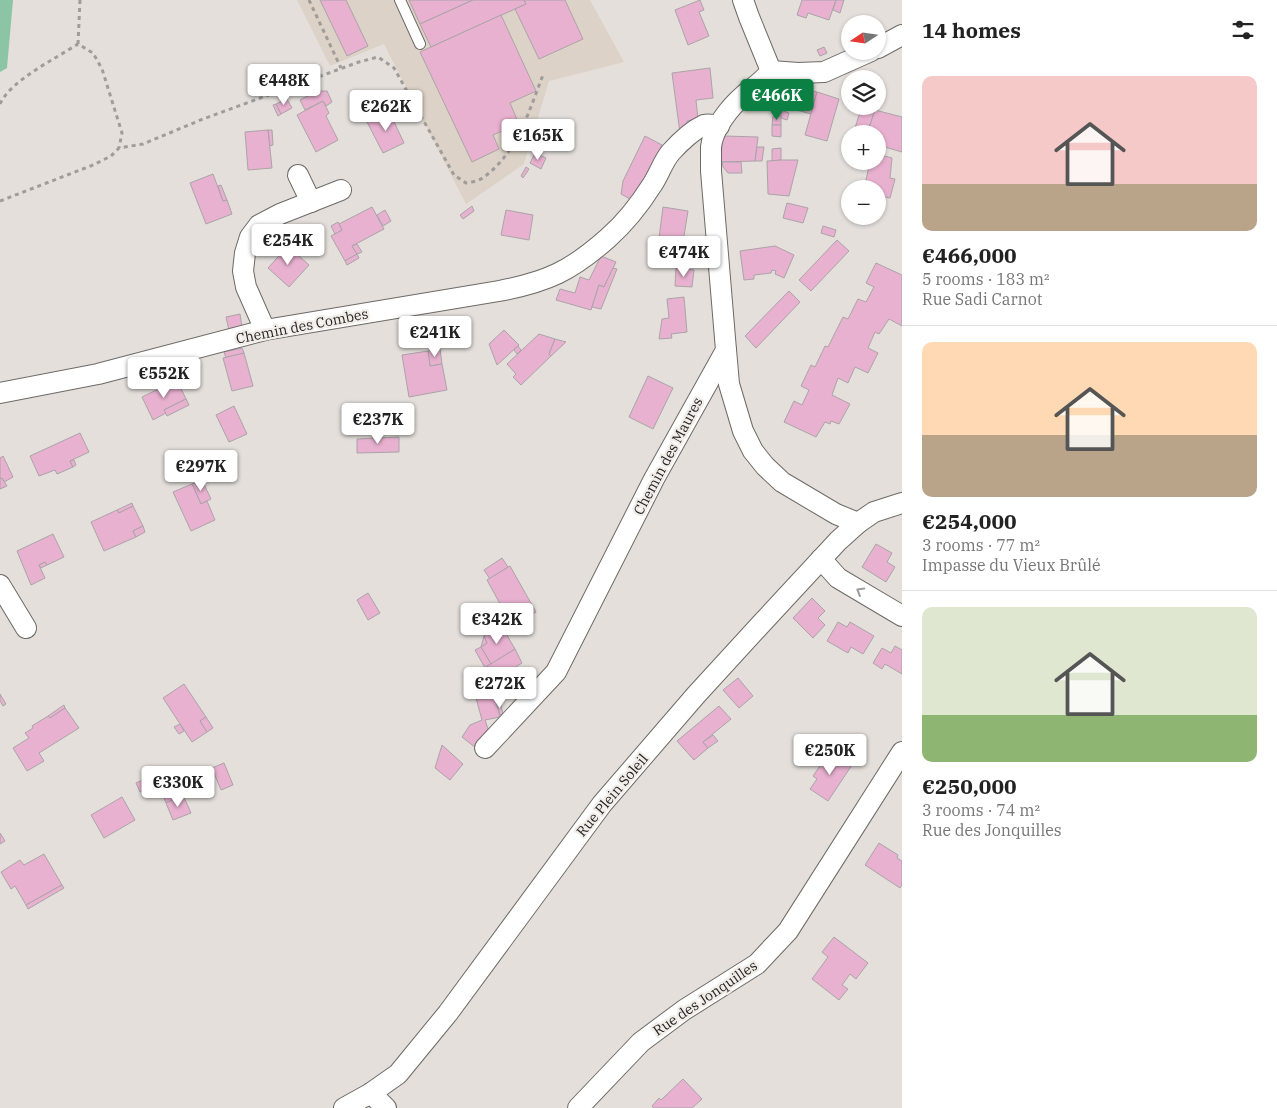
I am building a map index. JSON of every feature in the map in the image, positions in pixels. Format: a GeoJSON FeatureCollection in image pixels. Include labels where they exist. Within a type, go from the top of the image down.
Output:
{"type":"FeatureCollection","features":[{"type":"Feature","properties":{"kind":"street"},"geometry":{"type":"LineString","coordinates":[[744,0],[771,71]]}},
{"type":"Feature","properties":{"kind":"street"},"geometry":{"type":"LineString","coordinates":[[886,44],[902,35]]}},
{"type":"Feature","properties":{"kind":"street"},"geometry":{"type":"LineString","coordinates":[[771,71],[824,72],[851,60]]}},
{"type":"Feature","properties":{"kind":"street"},"geometry":{"type":"LineString","coordinates":[[771,71],[762,82],[743,96],[728,111],[711,145],[711,171],[729,384],[743,431],[753,451],[765,466],[782,482],[836,514],[858,523]]}},
{"type":"Feature","properties":{"kind":"street","name":"Chemin des Combes"},"geometry":{"type":"LineString","coordinates":[[0,393],[98,374],[265,330],[499,291],[551,278],[576,264],[615,232],[653,185],[670,152],[705,124],[719,126]]}},
{"type":"Feature","properties":{"kind":"street"},"geometry":{"type":"LineString","coordinates":[[298,175],[311,202]]}},
{"type":"Feature","properties":{"kind":"street"},"geometry":{"type":"LineString","coordinates":[[265,330],[246,287],[243,271],[245,253],[250,237],[259,225],[341,190]]}},
{"type":"Feature","properties":{"kind":"street","name":"Chemin des Maures"},"geometry":{"type":"LineString","coordinates":[[485,748],[556,672],[654,479],[726,350]]}},
{"type":"Feature","properties":{"kind":"street","name":"Rue Plein Soleil"},"geometry":{"type":"LineString","coordinates":[[344,1108],[372,1093],[398,1074],[448,1013],[602,804],[696,695],[821,559],[858,523],[874,512],[902,503]]}},
{"type":"Feature","properties":{"kind":"street"},"geometry":{"type":"LineString","coordinates":[[821,559],[838,578],[902,616]]}},
{"type":"Feature","properties":{"kind":"street"},"geometry":{"type":"LineString","coordinates":[[0,585],[26,628]]}},
{"type":"Feature","properties":{"kind":"street","name":"Rue des Jonquilles"},"geometry":{"type":"LineString","coordinates":[[578,1108],[641,1042],[684,1010],[757,964],[788,931],[902,752]]}},
{"type":"Feature","properties":{"kind":"street"},"geometry":{"type":"LineString","coordinates":[[372,1093],[386,1108]]}},
{"type":"Feature","properties":{"kind":"lane"},"geometry":{"type":"LineString","coordinates":[[400,0],[420,44]]}},
{"type":"Feature","properties":{"kind":"path"},"geometry":{"type":"LineString","coordinates":[[78,44],[80,0]]}},
{"type":"Feature","properties":{"kind":"path"},"geometry":{"type":"LineString","coordinates":[[309,0],[341,68]]}},
{"type":"Feature","properties":{"kind":"path"},"geometry":{"type":"LineString","coordinates":[[0,104],[3,98],[21,80],[78,44]]}},
{"type":"Feature","properties":{"kind":"path"},"geometry":{"type":"LineString","coordinates":[[0,194],[1,201],[92,165],[111,156],[118,148],[122,133],[102,69],[93,53],[78,44]]}},
{"type":"Feature","properties":{"kind":"path"},"geometry":{"type":"LineString","coordinates":[[118,148],[143,144],[203,119],[341,68],[378,57],[394,68],[454,175],[466,183],[483,179],[499,164],[519,134],[543,75]]}},
{"type":"Feature","properties":{"kind":"shaded area"},"geometry":{"type":"Polygon","coordinates":[[[297,0],[590,0],[624,62],[549,81],[524,164],[466,204],[384,44],[330,66],[297,0]]]}},
{"type":"Feature","properties":{"kind":"green space"},"geometry":{"type":"Polygon","coordinates":[[[0,0],[13,0],[7,68],[0,72],[0,0]]]}},
{"type":"Feature","properties":{"kind":"building"},"geometry":{"type":"Polygon","coordinates":[[[320,0],[346,0],[368,46],[347,56],[320,0]]]}},
{"type":"Feature","properties":{"kind":"building"},"geometry":{"type":"Polygon","coordinates":[[[409,0],[473,0],[420,24],[409,0]]]}},
{"type":"Feature","properties":{"kind":"building"},"geometry":{"type":"Polygon","coordinates":[[[473,0],[524,0],[526,4],[431,47],[420,24],[473,0]]]}},
{"type":"Feature","properties":{"kind":"building"},"geometry":{"type":"Polygon","coordinates":[[[524,0],[565,0],[583,39],[539,59],[515,9],[526,4],[524,0]]]}},
{"type":"Feature","properties":{"kind":"building"},"geometry":{"type":"Polygon","coordinates":[[[700,0],[704,10],[699,12],[709,36],[688,45],[675,10],[700,0]]]}},
{"type":"Feature","properties":{"kind":"building"},"geometry":{"type":"Polygon","coordinates":[[[802,0],[836,0],[829,20],[808,13],[806,18],[797,15],[802,0]]]}},
{"type":"Feature","properties":{"kind":"building"},"geometry":{"type":"Polygon","coordinates":[[[836,0],[844,0],[840,13],[833,10],[836,0]]]}},
{"type":"Feature","properties":{"kind":"building"},"geometry":{"type":"Polygon","coordinates":[[[501,15],[536,91],[510,103],[519,124],[493,135],[499,149],[472,162],[420,52],[501,15]]]}},
{"type":"Feature","properties":{"kind":"building"},"geometry":{"type":"Polygon","coordinates":[[[824,47],[827,53],[820,56],[817,50],[824,47]]]}},
{"type":"Feature","properties":{"kind":"building"},"geometry":{"type":"Polygon","coordinates":[[[710,68],[713,98],[696,100],[698,119],[687,121],[688,128],[680,133],[672,73],[710,68]]]}},
{"type":"Feature","properties":{"kind":"building"},"geometry":{"type":"Polygon","coordinates":[[[791,86],[817,92],[811,114],[786,107],[791,86]]]}},
{"type":"Feature","properties":{"kind":"building"},"geometry":{"type":"Polygon","coordinates":[[[317,91],[327,91],[332,102],[326,106],[323,101],[305,110],[300,100],[317,91]]]}},
{"type":"Feature","properties":{"kind":"building"},"geometry":{"type":"Polygon","coordinates":[[[817,92],[839,99],[827,141],[805,135],[817,92]]]}},
{"type":"Feature","properties":{"kind":"building"},"geometry":{"type":"Polygon","coordinates":[[[287,99],[292,108],[281,114],[276,104],[287,99]]]}},
{"type":"Feature","properties":{"kind":"building"},"geometry":{"type":"Polygon","coordinates":[[[323,101],[329,113],[326,116],[338,140],[316,152],[297,115],[323,101]]]}},
{"type":"Feature","properties":{"kind":"building"},"geometry":{"type":"Polygon","coordinates":[[[276,104],[281,114],[278,116],[273,105],[276,104]]]}},
{"type":"Feature","properties":{"kind":"building"},"geometry":{"type":"Polygon","coordinates":[[[781,110],[789,113],[787,120],[781,118],[781,110]]]}},
{"type":"Feature","properties":{"kind":"building"},"geometry":{"type":"Polygon","coordinates":[[[389,111],[404,143],[383,153],[367,122],[389,111]]]}},
{"type":"Feature","properties":{"kind":"building"},"geometry":{"type":"Polygon","coordinates":[[[886,113],[902,117],[902,152],[886,147],[886,125],[870,125],[873,115],[886,115],[886,113]]]}},
{"type":"Feature","properties":{"kind":"building"},"geometry":{"type":"Polygon","coordinates":[[[859,115],[873,115],[870,125],[856,125],[859,115]]]}},
{"type":"Feature","properties":{"kind":"building"},"geometry":{"type":"Polygon","coordinates":[[[773,116],[781,116],[781,125],[772,125],[773,116]]]}},
{"type":"Feature","properties":{"kind":"building"},"geometry":{"type":"Polygon","coordinates":[[[772,125],[781,125],[781,137],[772,136],[772,125]]]}},
{"type":"Feature","properties":{"kind":"building"},"geometry":{"type":"Polygon","coordinates":[[[268,130],[272,130],[273,145],[270,146],[268,130]]]}},
{"type":"Feature","properties":{"kind":"building"},"geometry":{"type":"Polygon","coordinates":[[[268,130],[272,168],[248,170],[245,132],[268,130]]]}},
{"type":"Feature","properties":{"kind":"building"},"geometry":{"type":"Polygon","coordinates":[[[645,136],[662,145],[632,200],[621,194],[623,181],[645,136]]]}},
{"type":"Feature","properties":{"kind":"building"},"geometry":{"type":"Polygon","coordinates":[[[725,136],[758,137],[755,161],[721,162],[722,141],[725,136]]]}},
{"type":"Feature","properties":{"kind":"building"},"geometry":{"type":"Polygon","coordinates":[[[757,147],[764,147],[762,161],[755,161],[757,147]]]}},
{"type":"Feature","properties":{"kind":"building"},"geometry":{"type":"Polygon","coordinates":[[[781,148],[781,160],[772,161],[772,149],[781,148]]]}},
{"type":"Feature","properties":{"kind":"building"},"geometry":{"type":"Polygon","coordinates":[[[535,153],[546,158],[541,169],[530,163],[535,153]]]}},
{"type":"Feature","properties":{"kind":"building"},"geometry":{"type":"Polygon","coordinates":[[[886,156],[892,158],[890,178],[895,179],[890,198],[886,197],[886,180],[866,180],[868,170],[886,170],[886,156]]]}},
{"type":"Feature","properties":{"kind":"building"},"geometry":{"type":"Polygon","coordinates":[[[798,160],[789,196],[768,194],[767,161],[798,160]]]}},
{"type":"Feature","properties":{"kind":"building"},"geometry":{"type":"Polygon","coordinates":[[[722,162],[741,162],[742,173],[728,173],[723,167],[722,162]]]}},
{"type":"Feature","properties":{"kind":"building"},"geometry":{"type":"Polygon","coordinates":[[[526,167],[529,169],[523,178],[521,176],[526,167]]]}},
{"type":"Feature","properties":{"kind":"building"},"geometry":{"type":"Polygon","coordinates":[[[213,174],[223,201],[227,200],[232,214],[206,224],[190,183],[213,174]]]}},
{"type":"Feature","properties":{"kind":"building"},"geometry":{"type":"Polygon","coordinates":[[[221,185],[227,200],[223,201],[218,186],[221,185]]]}},
{"type":"Feature","properties":{"kind":"building"},"geometry":{"type":"Polygon","coordinates":[[[787,203],[808,208],[803,223],[783,218],[787,203]]]}},
{"type":"Feature","properties":{"kind":"building"},"geometry":{"type":"Polygon","coordinates":[[[472,206],[474,211],[463,219],[460,215],[472,206]]]}},
{"type":"Feature","properties":{"kind":"building"},"geometry":{"type":"Polygon","coordinates":[[[372,207],[384,229],[352,246],[357,254],[345,261],[331,236],[342,230],[339,224],[372,207]]]}},
{"type":"Feature","properties":{"kind":"building"},"geometry":{"type":"Polygon","coordinates":[[[663,207],[688,211],[683,242],[659,238],[663,207]]]}},
{"type":"Feature","properties":{"kind":"building"},"geometry":{"type":"Polygon","coordinates":[[[385,210],[391,221],[383,226],[377,215],[385,210]]]}},
{"type":"Feature","properties":{"kind":"building"},"geometry":{"type":"Polygon","coordinates":[[[506,210],[533,215],[529,240],[501,235],[506,210]]]}},
{"type":"Feature","properties":{"kind":"building"},"geometry":{"type":"Polygon","coordinates":[[[338,222],[342,230],[335,234],[331,226],[338,222]]]}},
{"type":"Feature","properties":{"kind":"building"},"geometry":{"type":"Polygon","coordinates":[[[823,226],[836,230],[834,237],[821,233],[823,226]]]}},
{"type":"Feature","properties":{"kind":"building"},"geometry":{"type":"Polygon","coordinates":[[[837,240],[849,251],[811,291],[799,280],[837,240]]]}},
{"type":"Feature","properties":{"kind":"building"},"geometry":{"type":"Polygon","coordinates":[[[357,244],[362,252],[357,254],[352,246],[357,244]]]}},
{"type":"Feature","properties":{"kind":"building"},"geometry":{"type":"Polygon","coordinates":[[[288,246],[309,265],[289,287],[268,268],[288,246]]]}},
{"type":"Feature","properties":{"kind":"building"},"geometry":{"type":"Polygon","coordinates":[[[775,246],[794,255],[784,278],[775,274],[776,271],[772,270],[771,273],[754,275],[754,279],[744,280],[740,251],[775,246]]]}},
{"type":"Feature","properties":{"kind":"building"},"geometry":{"type":"Polygon","coordinates":[[[357,254],[359,258],[347,265],[345,261],[357,254]]]}},
{"type":"Feature","properties":{"kind":"building"},"geometry":{"type":"Polygon","coordinates":[[[601,256],[616,262],[604,287],[599,285],[591,310],[556,300],[560,289],[575,293],[580,277],[589,280],[601,256]]]}},
{"type":"Feature","properties":{"kind":"building"},"geometry":{"type":"Polygon","coordinates":[[[876,263],[902,275],[902,326],[889,319],[879,334],[875,332],[868,348],[878,353],[868,373],[855,367],[848,383],[838,378],[832,395],[850,404],[839,424],[831,421],[830,424],[825,422],[816,437],[784,422],[794,401],[802,405],[809,390],[801,386],[811,365],[815,367],[825,346],[828,347],[843,317],[848,319],[858,299],[866,302],[874,287],[866,283],[876,263]]]}},
{"type":"Feature","properties":{"kind":"building"},"geometry":{"type":"Polygon","coordinates":[[[613,268],[617,269],[601,309],[592,307],[599,285],[604,287],[613,268]]]}},
{"type":"Feature","properties":{"kind":"building"},"geometry":{"type":"Polygon","coordinates":[[[676,268],[694,270],[692,287],[675,286],[676,268]]]}},
{"type":"Feature","properties":{"kind":"building"},"geometry":{"type":"Polygon","coordinates":[[[789,291],[800,302],[756,348],[745,336],[789,291]]]}},
{"type":"Feature","properties":{"kind":"building"},"geometry":{"type":"Polygon","coordinates":[[[684,297],[687,332],[671,334],[672,338],[659,339],[662,319],[669,318],[667,299],[684,297]]]}},
{"type":"Feature","properties":{"kind":"building"},"geometry":{"type":"Polygon","coordinates":[[[240,314],[242,327],[229,330],[226,317],[240,314]]]}},
{"type":"Feature","properties":{"kind":"building"},"geometry":{"type":"Polygon","coordinates":[[[504,330],[519,345],[497,365],[489,344],[504,330]]]}},
{"type":"Feature","properties":{"kind":"building"},"geometry":{"type":"Polygon","coordinates":[[[539,334],[555,339],[549,354],[551,356],[521,385],[513,377],[516,374],[507,364],[539,334]]]}},
{"type":"Feature","properties":{"kind":"building"},"geometry":{"type":"Polygon","coordinates":[[[555,339],[566,342],[551,356],[549,354],[555,339]]]}},
{"type":"Feature","properties":{"kind":"building"},"geometry":{"type":"Polygon","coordinates":[[[518,346],[521,350],[517,354],[514,350],[518,346]]]}},
{"type":"Feature","properties":{"kind":"building"},"geometry":{"type":"Polygon","coordinates":[[[242,348],[244,353],[226,358],[224,352],[242,348]]]}},
{"type":"Feature","properties":{"kind":"building"},"geometry":{"type":"Polygon","coordinates":[[[440,349],[442,364],[430,366],[428,351],[440,349]]]}},
{"type":"Feature","properties":{"kind":"building"},"geometry":{"type":"Polygon","coordinates":[[[428,351],[430,366],[442,364],[447,390],[409,397],[402,355],[428,351]]]}},
{"type":"Feature","properties":{"kind":"building"},"geometry":{"type":"Polygon","coordinates":[[[244,353],[253,386],[232,391],[223,358],[244,353]]]}},
{"type":"Feature","properties":{"kind":"building"},"geometry":{"type":"Polygon","coordinates":[[[648,376],[673,388],[653,429],[629,417],[648,376]]]}},
{"type":"Feature","properties":{"kind":"building"},"geometry":{"type":"Polygon","coordinates":[[[177,380],[186,399],[164,410],[166,413],[153,420],[142,397],[177,380]]]}},
{"type":"Feature","properties":{"kind":"building"},"geometry":{"type":"Polygon","coordinates":[[[186,399],[189,405],[167,416],[164,410],[186,399]]]}},
{"type":"Feature","properties":{"kind":"building"},"geometry":{"type":"Polygon","coordinates":[[[234,406],[247,434],[229,442],[216,415],[234,406]]]}},
{"type":"Feature","properties":{"kind":"building"},"geometry":{"type":"Polygon","coordinates":[[[80,433],[89,452],[70,461],[73,467],[57,474],[55,470],[39,476],[30,456],[80,433]]]}},
{"type":"Feature","properties":{"kind":"building"},"geometry":{"type":"Polygon","coordinates":[[[399,437],[399,452],[357,453],[357,439],[399,437]]]}},
{"type":"Feature","properties":{"kind":"building"},"geometry":{"type":"Polygon","coordinates":[[[3,456],[13,477],[4,482],[2,478],[0,479],[0,458],[3,456]]]}},
{"type":"Feature","properties":{"kind":"building"},"geometry":{"type":"Polygon","coordinates":[[[74,460],[76,465],[73,467],[70,461],[74,460]]]}},
{"type":"Feature","properties":{"kind":"building"},"geometry":{"type":"Polygon","coordinates":[[[2,478],[7,486],[0,489],[0,479],[2,478]]]}},
{"type":"Feature","properties":{"kind":"building"},"geometry":{"type":"Polygon","coordinates":[[[202,480],[211,499],[201,504],[192,484],[202,480]]]}},
{"type":"Feature","properties":{"kind":"building"},"geometry":{"type":"Polygon","coordinates":[[[192,484],[201,504],[207,501],[215,520],[191,531],[173,492],[192,484]]]}},
{"type":"Feature","properties":{"kind":"building"},"geometry":{"type":"Polygon","coordinates":[[[132,503],[133,506],[119,513],[117,510],[132,503]]]}},
{"type":"Feature","properties":{"kind":"building"},"geometry":{"type":"Polygon","coordinates":[[[133,506],[143,526],[133,531],[136,537],[104,551],[91,522],[117,510],[119,513],[133,506]]]}},
{"type":"Feature","properties":{"kind":"building"},"geometry":{"type":"Polygon","coordinates":[[[143,526],[145,532],[136,537],[133,531],[143,526]]]}},
{"type":"Feature","properties":{"kind":"building"},"geometry":{"type":"Polygon","coordinates":[[[53,534],[64,557],[47,565],[45,562],[39,565],[45,578],[31,585],[17,551],[53,534]]]}},
{"type":"Feature","properties":{"kind":"building"},"geometry":{"type":"Polygon","coordinates":[[[876,544],[892,553],[887,562],[895,567],[886,582],[862,567],[876,544]]]}},
{"type":"Feature","properties":{"kind":"building"},"geometry":{"type":"Polygon","coordinates":[[[502,558],[508,567],[490,579],[484,570],[502,558]]]}},
{"type":"Feature","properties":{"kind":"building"},"geometry":{"type":"Polygon","coordinates":[[[45,562],[47,565],[41,568],[39,565],[45,562]]]}},
{"type":"Feature","properties":{"kind":"building"},"geometry":{"type":"Polygon","coordinates":[[[510,566],[536,612],[512,626],[487,580],[510,566]]]}},
{"type":"Feature","properties":{"kind":"building"},"geometry":{"type":"Polygon","coordinates":[[[368,593],[380,613],[368,620],[357,600],[368,593]]]}},
{"type":"Feature","properties":{"kind":"building"},"geometry":{"type":"Polygon","coordinates":[[[812,598],[825,611],[818,618],[825,625],[813,638],[793,618],[812,598]]]}},
{"type":"Feature","properties":{"kind":"building"},"geometry":{"type":"Polygon","coordinates":[[[838,622],[847,627],[850,622],[874,636],[863,654],[851,647],[848,653],[827,641],[838,622]]]}},
{"type":"Feature","properties":{"kind":"building"},"geometry":{"type":"Polygon","coordinates":[[[501,625],[515,649],[491,664],[481,647],[487,643],[484,636],[501,625]]]}},
{"type":"Feature","properties":{"kind":"building"},"geometry":{"type":"Polygon","coordinates":[[[484,636],[487,643],[481,647],[484,636]]]}},
{"type":"Feature","properties":{"kind":"building"},"geometry":{"type":"Polygon","coordinates":[[[895,646],[902,650],[902,674],[885,664],[882,669],[873,663],[882,648],[891,653],[895,646]]]}},
{"type":"Feature","properties":{"kind":"building"},"geometry":{"type":"Polygon","coordinates":[[[481,647],[491,664],[485,668],[475,650],[481,647]]]}},
{"type":"Feature","properties":{"kind":"building"},"geometry":{"type":"Polygon","coordinates":[[[515,649],[522,663],[503,675],[508,694],[495,698],[500,717],[485,720],[488,729],[487,734],[476,748],[462,737],[470,725],[482,720],[476,698],[491,694],[481,670],[515,649]]]}},
{"type":"Feature","properties":{"kind":"building"},"geometry":{"type":"Polygon","coordinates":[[[738,678],[753,696],[739,708],[723,690],[738,678]]]}},
{"type":"Feature","properties":{"kind":"building"},"geometry":{"type":"Polygon","coordinates":[[[184,684],[206,717],[200,721],[207,732],[192,742],[163,698],[184,684]]]}},
{"type":"Feature","properties":{"kind":"building"},"geometry":{"type":"Polygon","coordinates":[[[0,694],[6,704],[3,706],[0,701],[0,694]]]}},
{"type":"Feature","properties":{"kind":"building"},"geometry":{"type":"Polygon","coordinates":[[[500,702],[503,714],[500,715],[497,703],[500,702]]]}},
{"type":"Feature","properties":{"kind":"building"},"geometry":{"type":"Polygon","coordinates":[[[64,705],[65,708],[50,718],[48,716],[64,705]]]}},
{"type":"Feature","properties":{"kind":"building"},"geometry":{"type":"Polygon","coordinates":[[[719,706],[731,719],[703,742],[708,748],[694,760],[677,741],[719,706]]]}},
{"type":"Feature","properties":{"kind":"building"},"geometry":{"type":"Polygon","coordinates":[[[65,708],[79,728],[39,753],[44,761],[27,771],[13,748],[29,738],[25,733],[33,728],[32,726],[48,716],[50,718],[65,708]]]}},
{"type":"Feature","properties":{"kind":"building"},"geometry":{"type":"Polygon","coordinates":[[[206,717],[213,728],[207,732],[200,721],[206,717]]]}},
{"type":"Feature","properties":{"kind":"building"},"geometry":{"type":"Polygon","coordinates":[[[180,724],[184,731],[179,734],[174,727],[180,724]]]}},
{"type":"Feature","properties":{"kind":"building"},"geometry":{"type":"Polygon","coordinates":[[[713,735],[718,741],[708,748],[703,742],[713,735]]]}},
{"type":"Feature","properties":{"kind":"building"},"geometry":{"type":"Polygon","coordinates":[[[442,745],[463,764],[450,780],[435,768],[442,745]]]}},
{"type":"Feature","properties":{"kind":"building"},"geometry":{"type":"Polygon","coordinates":[[[826,748],[834,753],[828,762],[820,757],[826,748]]]}},
{"type":"Feature","properties":{"kind":"building"},"geometry":{"type":"Polygon","coordinates":[[[834,753],[852,765],[828,801],[810,789],[817,779],[813,776],[824,760],[828,762],[834,753]]]}},
{"type":"Feature","properties":{"kind":"building"},"geometry":{"type":"Polygon","coordinates":[[[224,763],[233,785],[221,790],[212,768],[224,763]]]}},
{"type":"Feature","properties":{"kind":"building"},"geometry":{"type":"Polygon","coordinates":[[[145,779],[149,788],[140,792],[136,783],[145,779]]]}},
{"type":"Feature","properties":{"kind":"building"},"geometry":{"type":"Polygon","coordinates":[[[175,779],[182,795],[175,798],[172,789],[170,790],[167,783],[175,779]]]}},
{"type":"Feature","properties":{"kind":"building"},"geometry":{"type":"Polygon","coordinates":[[[172,789],[176,799],[166,803],[162,793],[172,789]]]}},
{"type":"Feature","properties":{"kind":"building"},"geometry":{"type":"Polygon","coordinates":[[[183,795],[191,813],[173,820],[166,803],[183,795]]]}},
{"type":"Feature","properties":{"kind":"building"},"geometry":{"type":"Polygon","coordinates":[[[122,797],[135,820],[104,838],[91,815],[122,797]]]}},
{"type":"Feature","properties":{"kind":"building"},"geometry":{"type":"Polygon","coordinates":[[[0,833],[5,841],[0,844],[0,833]]]}},
{"type":"Feature","properties":{"kind":"building"},"geometry":{"type":"Polygon","coordinates":[[[879,843],[898,855],[897,858],[902,861],[902,885],[900,888],[865,865],[879,843]]]}},
{"type":"Feature","properties":{"kind":"building"},"geometry":{"type":"Polygon","coordinates":[[[44,854],[62,885],[26,905],[15,886],[11,889],[1,872],[20,860],[24,865],[44,854]]]}},
{"type":"Feature","properties":{"kind":"building"},"geometry":{"type":"Polygon","coordinates":[[[62,885],[64,888],[28,909],[26,905],[62,885]]]}},
{"type":"Feature","properties":{"kind":"building"},"geometry":{"type":"Polygon","coordinates":[[[834,937],[868,963],[856,979],[850,974],[842,985],[848,989],[839,1000],[812,979],[828,957],[822,952],[834,937]]]}},
{"type":"Feature","properties":{"kind":"building"},"geometry":{"type":"Polygon","coordinates":[[[683,1079],[702,1099],[692,1108],[654,1108],[652,1106],[659,1098],[661,1100],[683,1079]]]}}]}
